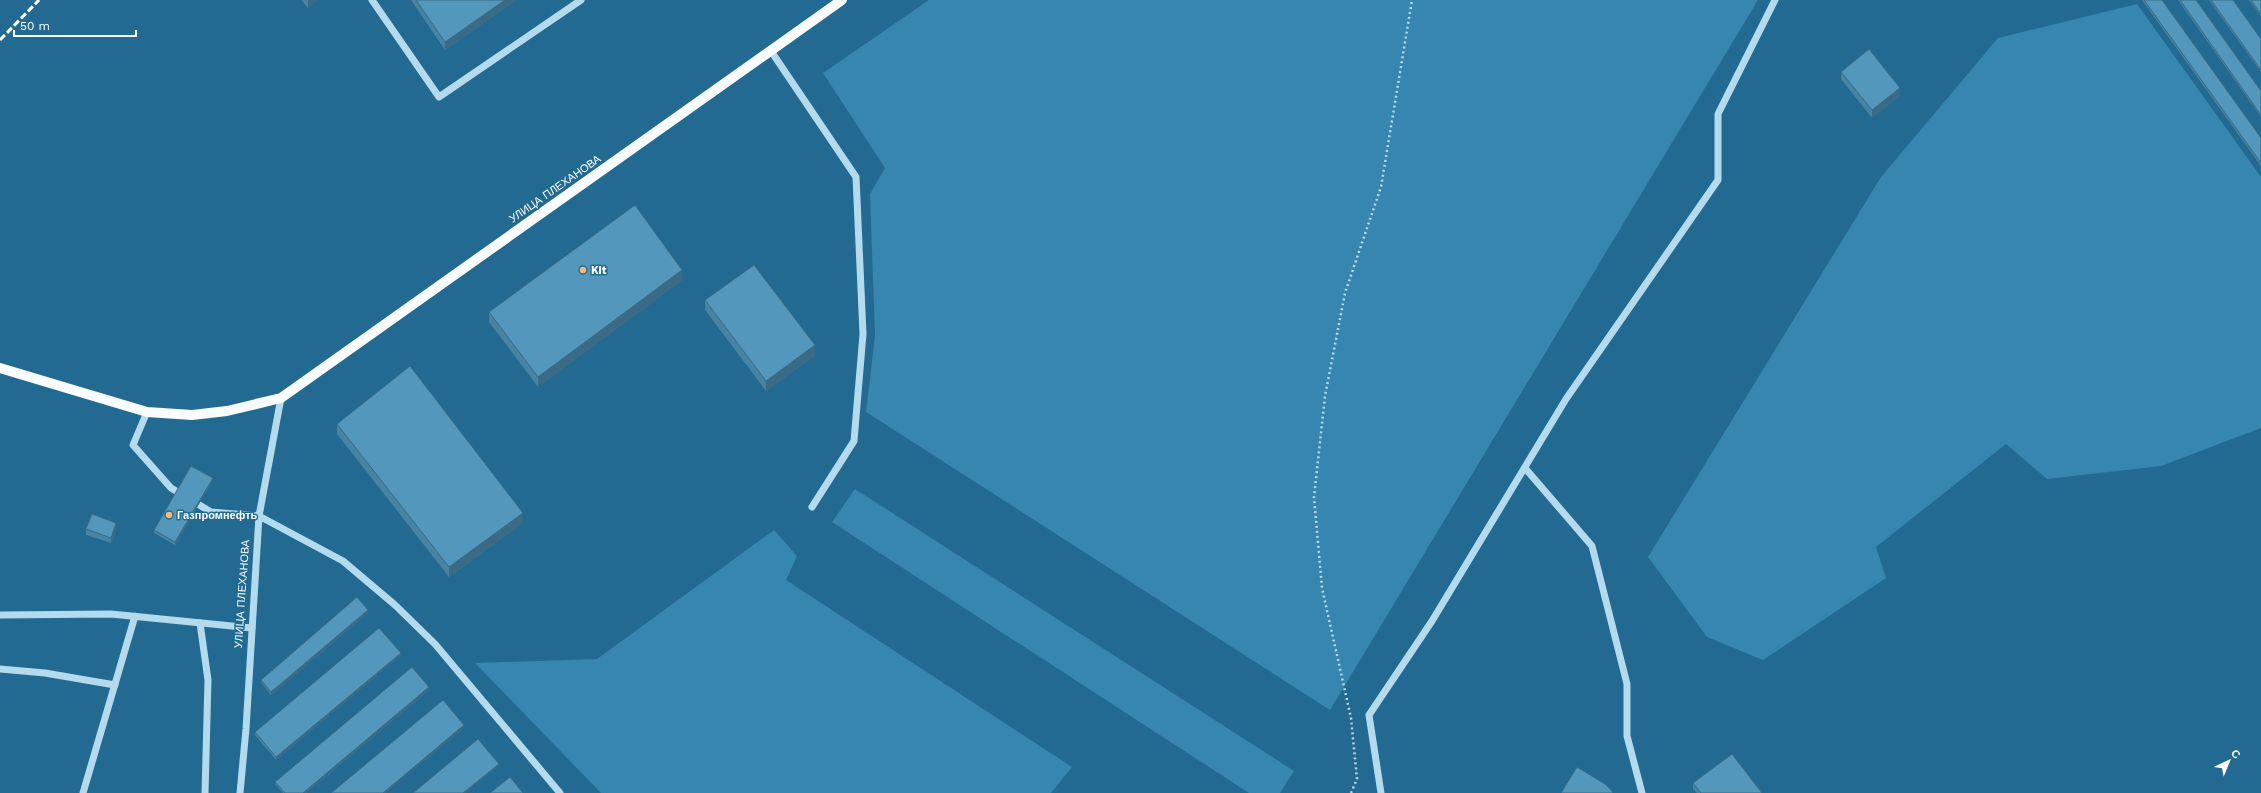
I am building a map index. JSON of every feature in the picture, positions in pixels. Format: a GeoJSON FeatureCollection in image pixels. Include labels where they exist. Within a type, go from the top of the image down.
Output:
{"type":"FeatureCollection","features":[{"type":"Feature","properties":{"kind":"main road","name":"УЛИЦА ПЛЕХАНОВА"},"geometry":{"type":"LineString","coordinates":[[0,368],[147,412],[192,414],[213,412],[281,398],[842,0]]}},
{"type":"Feature","properties":{"kind":"street"},"geometry":{"type":"LineString","coordinates":[[372,0],[439,97],[581,0]]}},
{"type":"Feature","properties":{"kind":"street"},"geometry":{"type":"LineString","coordinates":[[1381,793],[1368,715],[1432,621],[1566,399],[1718,180],[1718,114],[1775,0]]}},
{"type":"Feature","properties":{"kind":"street"},"geometry":{"type":"LineString","coordinates":[[771,51],[856,177],[863,334],[854,441],[812,507]]}},
{"type":"Feature","properties":{"kind":"street","name":"УЛИЦА ПЛЕХАНОВА"},"geometry":{"type":"LineString","coordinates":[[240,793],[246,729],[259,516],[281,398]]}},
{"type":"Feature","properties":{"kind":"street"},"geometry":{"type":"LineString","coordinates":[[147,412],[132,445],[172,488],[211,512],[259,516],[343,561],[395,606],[435,644],[560,793]]}},
{"type":"Feature","properties":{"kind":"street"},"geometry":{"type":"LineString","coordinates":[[1525,468],[1592,546],[1627,684],[1627,736],[1642,793]]}},
{"type":"Feature","properties":{"kind":"street"},"geometry":{"type":"LineString","coordinates":[[0,615],[111,614],[252,628]]}},
{"type":"Feature","properties":{"kind":"street"},"geometry":{"type":"LineString","coordinates":[[83,793],[135,616]]}},
{"type":"Feature","properties":{"kind":"street"},"geometry":{"type":"LineString","coordinates":[[200,623],[208,680],[205,793]]}},
{"type":"Feature","properties":{"kind":"street"},"geometry":{"type":"LineString","coordinates":[[0,668],[45,673],[115,685]]}},
{"type":"Feature","properties":{"kind":"path"},"geometry":{"type":"LineString","coordinates":[[1351,793],[1357,778],[1351,718],[1322,588],[1314,498],[1325,396],[1345,293],[1381,187],[1412,0]]}},
{"type":"Feature","properties":{"kind":"shaded area"},"geometry":{"type":"Polygon","coordinates":[[[929,0],[1758,0],[1330,710],[866,412],[875,336],[870,194],[885,168],[823,73],[929,0]]]}},
{"type":"Feature","properties":{"kind":"shaded area"},"geometry":{"type":"Polygon","coordinates":[[[2137,4],[2261,177],[2261,428],[2161,466],[2047,479],[2006,444],[1876,547],[1886,578],[1763,660],[1707,637],[1648,557],[1881,177],[1998,38],[2137,4]]]}},
{"type":"Feature","properties":{"kind":"shaded area"},"geometry":{"type":"Polygon","coordinates":[[[855,489],[1294,771],[1280,793],[1249,793],[832,522],[855,489]]]}},
{"type":"Feature","properties":{"kind":"shaded area"},"geometry":{"type":"Polygon","coordinates":[[[774,530],[797,556],[786,580],[1072,767],[1051,793],[601,793],[475,663],[597,659],[774,530]]]}},
{"type":"Feature","properties":{"kind":"building"},"geometry":{"type":"Polygon","coordinates":[[[416,0],[505,0],[445,42],[416,0]]]}},
{"type":"Feature","properties":{"kind":"building"},"geometry":{"type":"Polygon","coordinates":[[[2144,0],[2162,0],[2261,138],[2261,163],[2144,0]]]}},
{"type":"Feature","properties":{"kind":"building"},"geometry":{"type":"Polygon","coordinates":[[[2180,0],[2196,0],[2261,91],[2261,115],[2180,0]]]}},
{"type":"Feature","properties":{"kind":"building"},"geometry":{"type":"Polygon","coordinates":[[[2211,0],[2233,0],[2261,39],[2261,70],[2211,0]]]}},
{"type":"Feature","properties":{"kind":"building"},"geometry":{"type":"Polygon","coordinates":[[[2251,0],[2261,0],[2261,14],[2251,0]]]}},
{"type":"Feature","properties":{"kind":"building"},"geometry":{"type":"Polygon","coordinates":[[[1869,49],[1900,88],[1872,110],[1841,72],[1869,49]]]}},
{"type":"Feature","properties":{"kind":"building"},"geometry":{"type":"Polygon","coordinates":[[[635,205],[682,270],[538,377],[489,312],[635,205]]]}},
{"type":"Feature","properties":{"kind":"building"},"geometry":{"type":"Polygon","coordinates":[[[754,265],[815,345],[766,381],[705,300],[754,265]]]}},
{"type":"Feature","properties":{"kind":"building"},"geometry":{"type":"Polygon","coordinates":[[[410,366],[523,513],[449,567],[337,424],[410,366]]]}},
{"type":"Feature","properties":{"kind":"building"},"geometry":{"type":"Polygon","coordinates":[[[191,466],[213,478],[175,542],[154,530],[191,466]]]}},
{"type":"Feature","properties":{"kind":"building"},"geometry":{"type":"Polygon","coordinates":[[[92,514],[116,523],[111,538],[86,529],[92,514]]]}},
{"type":"Feature","properties":{"kind":"building"},"geometry":{"type":"Polygon","coordinates":[[[357,597],[368,610],[271,692],[261,680],[357,597]]]}},
{"type":"Feature","properties":{"kind":"building"},"geometry":{"type":"Polygon","coordinates":[[[379,628],[401,653],[276,757],[255,732],[379,628]]]}},
{"type":"Feature","properties":{"kind":"building"},"geometry":{"type":"Polygon","coordinates":[[[412,667],[429,687],[303,793],[285,793],[275,782],[412,667]]]}},
{"type":"Feature","properties":{"kind":"building"},"geometry":{"type":"Polygon","coordinates":[[[443,700],[464,725],[383,793],[331,793],[443,700]]]}},
{"type":"Feature","properties":{"kind":"building"},"geometry":{"type":"Polygon","coordinates":[[[478,739],[499,764],[463,793],[413,793],[478,739]]]}},
{"type":"Feature","properties":{"kind":"building"},"geometry":{"type":"Polygon","coordinates":[[[1732,754],[1762,793],[1701,793],[1693,783],[1732,754]]]}},
{"type":"Feature","properties":{"kind":"building"},"geometry":{"type":"Polygon","coordinates":[[[1577,767],[1605,784],[1613,792],[1561,793],[1577,767]]]}},
{"type":"Feature","properties":{"kind":"building"},"geometry":{"type":"Polygon","coordinates":[[[510,777],[523,793],[490,793],[510,777]]]}},
{"type":"Feature","properties":{"kind":"railway"},"geometry":{"type":"LineString","coordinates":[[0,40],[39,0]]}},
{"type":"Feature","properties":{"kind":"place","name":"Kit"},"geometry":{"type":"Point","coordinates":[583,270]}},
{"type":"Feature","properties":{"kind":"place","name":"Газпромнефть"},"geometry":{"type":"Point","coordinates":[169,515]}}]}
